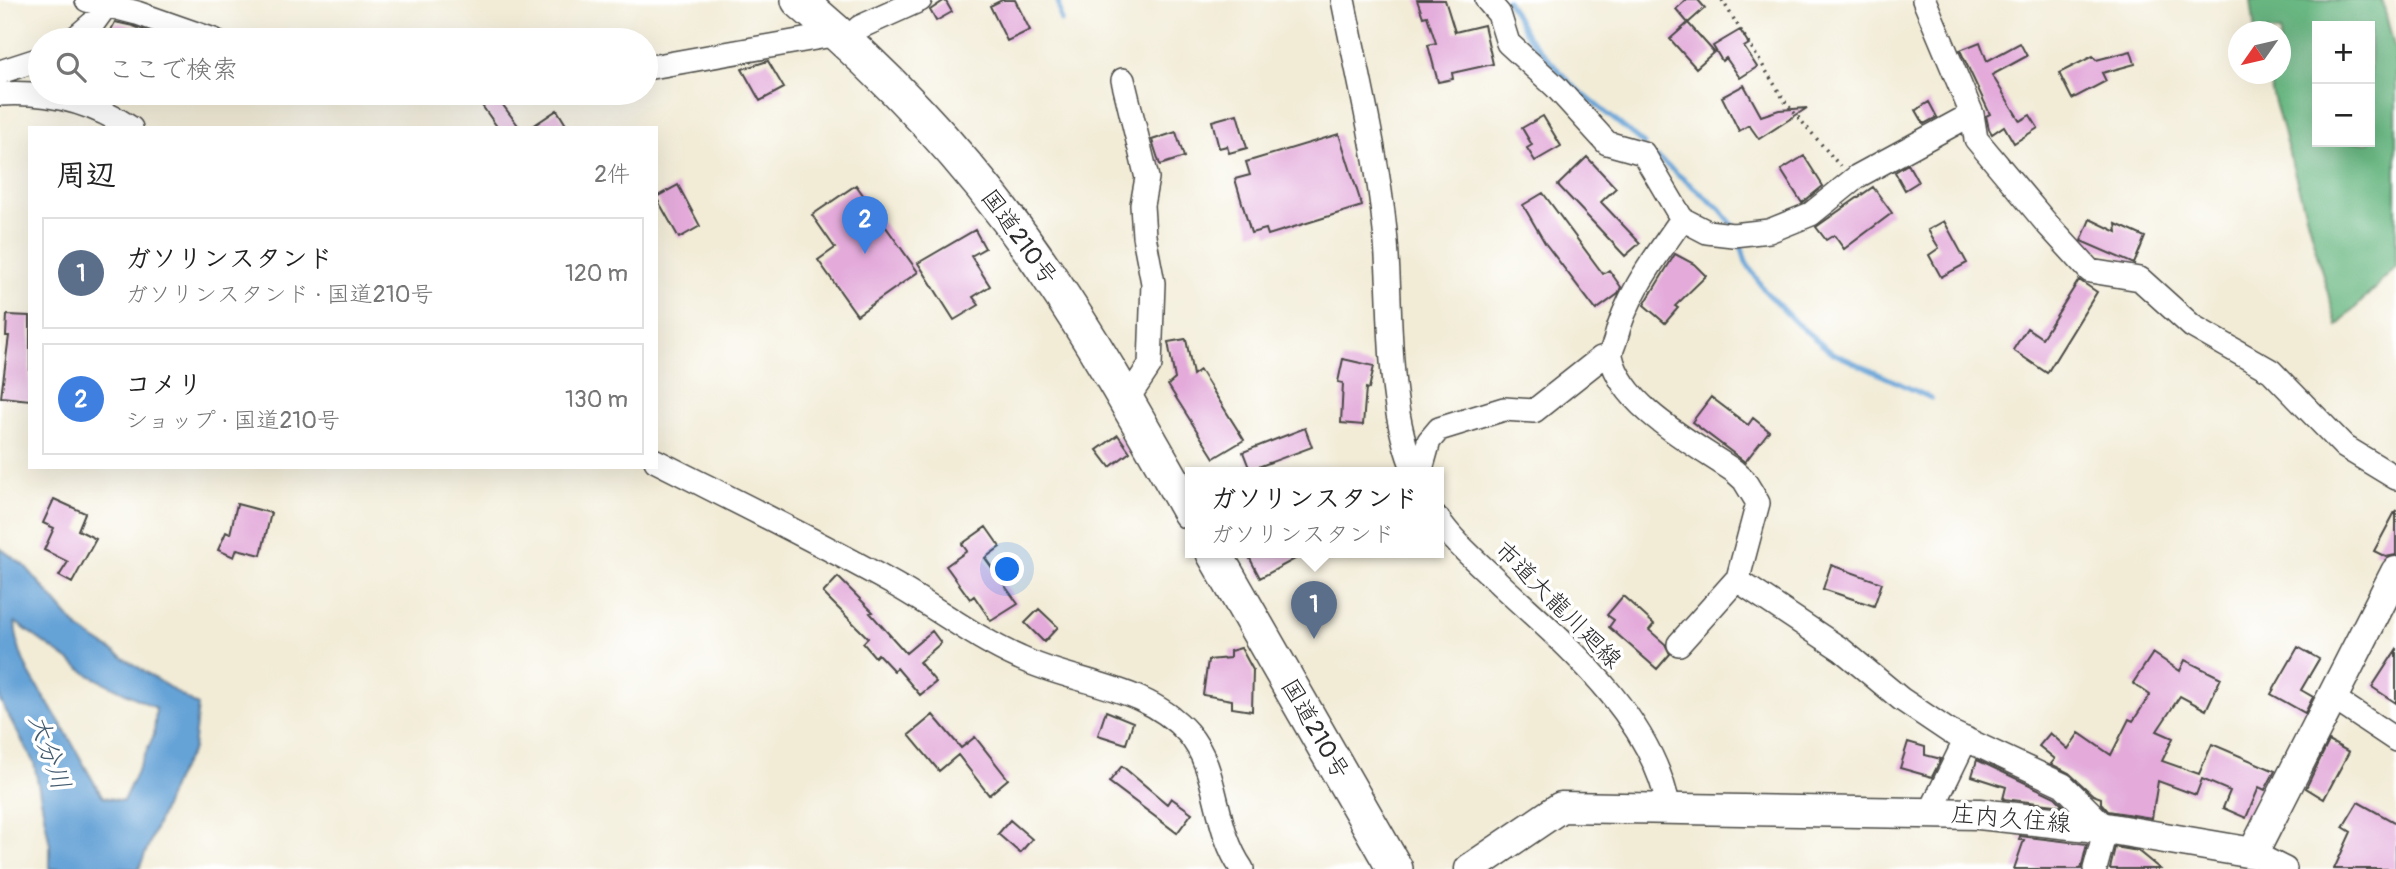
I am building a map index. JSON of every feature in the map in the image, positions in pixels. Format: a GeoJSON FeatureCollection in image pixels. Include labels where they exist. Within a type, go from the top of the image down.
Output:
{"type":"FeatureCollection","features":[{"type":"Feature","properties":{"kind":"highway","name":"国道210号"},"geometry":{"type":"LineString","coordinates":[[799,0],[842,37],[912,105],[987,192],[1048,274],[1185,503]]}},
{"type":"Feature","properties":{"kind":"highway","name":"国道210号"},"geometry":{"type":"LineString","coordinates":[[1217,558],[1395,869]]}},
{"type":"Feature","properties":{"kind":"main road"},"geometry":{"type":"LineString","coordinates":[[2253,853],[2330,696],[2396,572]]}},
{"type":"Feature","properties":{"kind":"main road","name":"庄内久住線"},"geometry":{"type":"LineString","coordinates":[[1470,869],[1561,807],[1979,814],[2106,828],[2253,853]]}},
{"type":"Feature","properties":{"kind":"street"},"geometry":{"type":"LineString","coordinates":[[658,66],[842,37],[920,0]]}},
{"type":"Feature","properties":{"kind":"street"},"geometry":{"type":"LineString","coordinates":[[1343,0],[1381,201],[1400,422],[1416,467]]}},
{"type":"Feature","properties":{"kind":"street"},"geometry":{"type":"LineString","coordinates":[[1487,0],[1499,14],[1508,43],[1556,87],[1607,143],[1643,153],[1682,219],[1707,232],[1733,235],[1769,231],[1811,214],[1858,176],[1972,114]]}},
{"type":"Feature","properties":{"kind":"street"},"geometry":{"type":"LineString","coordinates":[[1924,0],[1972,114],[1976,139],[2090,271],[2140,279],[2192,326],[2271,371],[2345,447],[2396,478]]}},
{"type":"Feature","properties":{"kind":"street"},"geometry":{"type":"LineString","coordinates":[[82,28],[101,2],[179,28]]}},
{"type":"Feature","properties":{"kind":"street"},"geometry":{"type":"LineString","coordinates":[[0,72],[28,63]]}},
{"type":"Feature","properties":{"kind":"street"},"geometry":{"type":"LineString","coordinates":[[1123,80],[1147,178],[1142,205],[1144,236],[1153,283],[1150,365],[1126,401]]}},
{"type":"Feature","properties":{"kind":"street"},"geometry":{"type":"LineString","coordinates":[[0,94],[28,96]]}},
{"type":"Feature","properties":{"kind":"street"},"geometry":{"type":"LineString","coordinates":[[86,105],[99,109],[128,126]]}},
{"type":"Feature","properties":{"kind":"street"},"geometry":{"type":"LineString","coordinates":[[1679,644],[1738,578],[1758,503],[1744,480],[1734,471],[1641,406],[1624,386],[1611,356],[1620,318],[1640,279],[1682,219]]}},
{"type":"Feature","properties":{"kind":"street"},"geometry":{"type":"LineString","coordinates":[[1420,467],[1429,441],[1439,429],[1504,409],[1534,411],[1601,358],[1611,356]]}},
{"type":"Feature","properties":{"kind":"street"},"geometry":{"type":"LineString","coordinates":[[658,462],[843,556],[1021,659],[1072,678],[1141,698],[1175,720],[1200,750],[1224,838],[1242,869]]}},
{"type":"Feature","properties":{"kind":"street","name":"市道大龍川廻線"},"geometry":{"type":"LineString","coordinates":[[1444,526],[1462,547],[1576,655],[1605,687],[1658,768],[1668,809]]}},
{"type":"Feature","properties":{"kind":"street"},"geometry":{"type":"LineString","coordinates":[[1738,578],[1742,584],[1842,650],[1901,699],[1966,739],[2063,785],[2106,828],[2095,869]]}},
{"type":"Feature","properties":{"kind":"street"},"geometry":{"type":"LineString","coordinates":[[2330,696],[2396,740]]}},
{"type":"Feature","properties":{"kind":"street"},"geometry":{"type":"LineString","coordinates":[[1930,813],[1966,739]]}},
{"type":"Feature","properties":{"kind":"street"},"geometry":{"type":"LineString","coordinates":[[2253,853],[2286,869]]}},
{"type":"Feature","properties":{"kind":"path"},"geometry":{"type":"LineString","coordinates":[[1722,0],[1786,103],[1842,168]]}},
{"type":"Feature","properties":{"kind":"green space"},"geometry":{"type":"Polygon","coordinates":[[[2251,0],[2382,0],[2396,54],[2396,267],[2337,326],[2270,84],[2291,84],[2291,21],[2254,21],[2251,0]]]}},
{"type":"Feature","properties":{"kind":"water","name":"大分川"},"geometry":{"type":"Polygon","coordinates":[[[0,548],[26,567],[79,629],[198,706],[193,749],[175,780],[139,869],[50,869],[50,845],[34,763],[0,700],[0,548]],[[15,622],[20,650],[29,672],[103,797],[123,801],[154,735],[156,708],[89,675],[15,622]]]}},
{"type":"Feature","properties":{"kind":"building"},"geometry":{"type":"Polygon","coordinates":[[[945,0],[952,12],[936,21],[930,10],[945,0]]]}},
{"type":"Feature","properties":{"kind":"building"},"geometry":{"type":"Polygon","coordinates":[[[1002,0],[1015,0],[1030,30],[1007,41],[990,6],[1002,0]]]}},
{"type":"Feature","properties":{"kind":"building"},"geometry":{"type":"Polygon","coordinates":[[[1417,0],[1445,0],[1455,32],[1484,25],[1493,64],[1452,73],[1453,79],[1438,82],[1428,45],[1436,43],[1427,16],[1423,17],[1417,0]]]}},
{"type":"Feature","properties":{"kind":"building"},"geometry":{"type":"Polygon","coordinates":[[[1686,0],[1698,0],[1705,8],[1688,23],[1676,9],[1686,0]]]}},
{"type":"Feature","properties":{"kind":"building"},"geometry":{"type":"Polygon","coordinates":[[[115,22],[138,28],[112,28],[115,22]]]}},
{"type":"Feature","properties":{"kind":"building"},"geometry":{"type":"Polygon","coordinates":[[[1688,23],[1714,52],[1696,68],[1670,39],[1688,23]]]}},
{"type":"Feature","properties":{"kind":"building"},"geometry":{"type":"Polygon","coordinates":[[[1740,30],[1749,44],[1744,47],[1757,67],[1740,78],[1726,58],[1722,61],[1713,46],[1740,30]]]}},
{"type":"Feature","properties":{"kind":"building"},"geometry":{"type":"Polygon","coordinates":[[[1980,42],[1987,61],[2020,43],[2027,56],[1992,75],[2020,121],[2030,115],[2038,128],[2014,143],[2004,126],[1992,134],[1989,129],[1986,116],[1990,114],[1960,50],[1980,42]]]}},
{"type":"Feature","properties":{"kind":"building"},"geometry":{"type":"Polygon","coordinates":[[[2131,51],[2135,64],[2102,73],[2106,81],[2072,99],[2059,73],[2093,56],[2096,60],[2131,51]]]}},
{"type":"Feature","properties":{"kind":"building"},"geometry":{"type":"Polygon","coordinates":[[[768,61],[784,88],[760,101],[742,69],[768,61]]]}},
{"type":"Feature","properties":{"kind":"building"},"geometry":{"type":"Polygon","coordinates":[[[1744,85],[1761,116],[1779,110],[1807,108],[1759,139],[1749,125],[1739,131],[1722,97],[1744,85]]]}},
{"type":"Feature","properties":{"kind":"building"},"geometry":{"type":"Polygon","coordinates":[[[1929,102],[1937,117],[1924,124],[1916,110],[1929,102]]]}},
{"type":"Feature","properties":{"kind":"building"},"geometry":{"type":"Polygon","coordinates":[[[482,105],[503,105],[519,126],[497,126],[482,105]]]}},
{"type":"Feature","properties":{"kind":"building"},"geometry":{"type":"Polygon","coordinates":[[[557,110],[567,126],[533,126],[557,110]]]}},
{"type":"Feature","properties":{"kind":"building"},"geometry":{"type":"Polygon","coordinates":[[[1237,114],[1247,148],[1229,153],[1227,146],[1219,148],[1212,121],[1237,114]]]}},
{"type":"Feature","properties":{"kind":"building"},"geometry":{"type":"Polygon","coordinates":[[[1543,116],[1561,146],[1535,161],[1527,148],[1532,145],[1522,128],[1543,116]]]}},
{"type":"Feature","properties":{"kind":"building"},"geometry":{"type":"Polygon","coordinates":[[[1176,132],[1184,157],[1160,165],[1152,140],[1176,132]]]}},
{"type":"Feature","properties":{"kind":"building"},"geometry":{"type":"Polygon","coordinates":[[[1339,134],[1362,206],[1268,235],[1266,229],[1251,233],[1235,179],[1250,175],[1246,162],[1339,134]]]}},
{"type":"Feature","properties":{"kind":"building"},"geometry":{"type":"Polygon","coordinates":[[[1804,156],[1823,186],[1802,203],[1781,170],[1804,156]]]}},
{"type":"Feature","properties":{"kind":"building"},"geometry":{"type":"Polygon","coordinates":[[[1587,157],[1616,188],[1601,202],[1640,243],[1625,256],[1558,185],[1587,157]]]}},
{"type":"Feature","properties":{"kind":"building"},"geometry":{"type":"Polygon","coordinates":[[[1908,164],[1918,182],[1905,190],[1895,172],[1908,164]]]}},
{"type":"Feature","properties":{"kind":"building"},"geometry":{"type":"Polygon","coordinates":[[[678,185],[700,226],[679,238],[658,196],[678,185]]]}},
{"type":"Feature","properties":{"kind":"building"},"geometry":{"type":"Polygon","coordinates":[[[856,185],[918,272],[857,315],[818,260],[835,248],[812,215],[856,185]]]}},
{"type":"Feature","properties":{"kind":"building"},"geometry":{"type":"Polygon","coordinates":[[[1873,187],[1892,213],[1844,249],[1834,235],[1826,240],[1816,227],[1873,187]]]}},
{"type":"Feature","properties":{"kind":"building"},"geometry":{"type":"Polygon","coordinates":[[[1543,193],[1603,274],[1609,270],[1621,287],[1618,294],[1596,310],[1545,243],[1523,205],[1543,193]]]}},
{"type":"Feature","properties":{"kind":"building"},"geometry":{"type":"Polygon","coordinates":[[[2090,219],[2117,232],[2116,224],[2145,237],[2134,264],[2081,241],[2090,219]]]}},
{"type":"Feature","properties":{"kind":"building"},"geometry":{"type":"Polygon","coordinates":[[[1944,221],[1967,263],[1941,277],[1929,255],[1939,248],[1928,230],[1944,221]]]}},
{"type":"Feature","properties":{"kind":"building"},"geometry":{"type":"Polygon","coordinates":[[[975,230],[985,248],[971,256],[990,286],[973,297],[979,305],[954,320],[918,263],[975,230]]]}},
{"type":"Feature","properties":{"kind":"building"},"geometry":{"type":"Polygon","coordinates":[[[1675,254],[1694,264],[1706,276],[1675,306],[1678,308],[1665,323],[1644,305],[1675,254]]]}},
{"type":"Feature","properties":{"kind":"building"},"geometry":{"type":"Polygon","coordinates":[[[2079,280],[2097,292],[2047,373],[2013,350],[2027,328],[2042,338],[2079,280]]]}},
{"type":"Feature","properties":{"kind":"building"},"geometry":{"type":"Polygon","coordinates":[[[7,315],[28,316],[28,400],[1,397],[9,336],[6,336],[7,315]]]}},
{"type":"Feature","properties":{"kind":"building"},"geometry":{"type":"Polygon","coordinates":[[[1186,339],[1193,375],[1200,370],[1244,440],[1214,458],[1168,385],[1175,379],[1168,342],[1186,339]]]}},
{"type":"Feature","properties":{"kind":"building"},"geometry":{"type":"Polygon","coordinates":[[[1343,359],[1374,366],[1369,389],[1366,388],[1363,425],[1341,423],[1343,383],[1338,382],[1343,359]]]}},
{"type":"Feature","properties":{"kind":"building"},"geometry":{"type":"Polygon","coordinates":[[[1711,397],[1748,425],[1753,418],[1769,431],[1745,462],[1692,422],[1711,397]]]}},
{"type":"Feature","properties":{"kind":"building"},"geometry":{"type":"Polygon","coordinates":[[[1305,428],[1312,447],[1258,467],[1249,467],[1243,452],[1305,428]]]}},
{"type":"Feature","properties":{"kind":"building"},"geometry":{"type":"Polygon","coordinates":[[[1118,435],[1130,452],[1110,467],[1097,450],[1118,435]]]}},
{"type":"Feature","properties":{"kind":"building"},"geometry":{"type":"Polygon","coordinates":[[[54,499],[85,513],[78,530],[96,539],[72,583],[59,576],[68,562],[44,550],[54,528],[43,523],[54,499]]]}},
{"type":"Feature","properties":{"kind":"building"},"geometry":{"type":"Polygon","coordinates":[[[237,504],[271,513],[261,555],[237,549],[234,557],[218,550],[226,532],[230,534],[237,504]]]}},
{"type":"Feature","properties":{"kind":"building"},"geometry":{"type":"Polygon","coordinates":[[[2396,510],[2396,555],[2386,557],[2374,551],[2396,510]]]}},
{"type":"Feature","properties":{"kind":"building"},"geometry":{"type":"Polygon","coordinates":[[[986,527],[1000,547],[985,558],[1018,604],[991,621],[974,596],[970,599],[946,566],[967,551],[962,544],[986,527]]]}},
{"type":"Feature","properties":{"kind":"building"},"geometry":{"type":"Polygon","coordinates":[[[1250,558],[1297,558],[1260,578],[1250,558]]]}},
{"type":"Feature","properties":{"kind":"building"},"geometry":{"type":"Polygon","coordinates":[[[1831,565],[1882,583],[1874,606],[1823,589],[1831,565]]]}},
{"type":"Feature","properties":{"kind":"building"},"geometry":{"type":"Polygon","coordinates":[[[838,577],[873,612],[870,613],[906,653],[932,631],[941,643],[919,662],[936,682],[920,695],[897,668],[894,671],[878,654],[875,657],[863,643],[868,638],[823,593],[838,577]]]}},
{"type":"Feature","properties":{"kind":"building"},"geometry":{"type":"Polygon","coordinates":[[[1623,596],[1654,624],[1649,630],[1665,644],[1670,654],[1657,669],[1609,627],[1614,620],[1607,615],[1623,596]]]}},
{"type":"Feature","properties":{"kind":"building"},"geometry":{"type":"Polygon","coordinates":[[[1039,609],[1058,627],[1044,642],[1025,623],[1039,609]]]}},
{"type":"Feature","properties":{"kind":"building"},"geometry":{"type":"Polygon","coordinates":[[[2298,647],[2319,659],[2301,690],[2313,697],[2305,713],[2271,694],[2298,647]]]}},
{"type":"Feature","properties":{"kind":"building"},"geometry":{"type":"Polygon","coordinates":[[[1241,648],[1253,670],[1252,711],[1232,708],[1232,700],[1203,695],[1208,660],[1230,658],[1230,651],[1241,648]]]}},
{"type":"Feature","properties":{"kind":"building"},"geometry":{"type":"Polygon","coordinates":[[[2396,650],[2396,703],[2372,687],[2396,650]]]}},
{"type":"Feature","properties":{"kind":"building"},"geometry":{"type":"Polygon","coordinates":[[[2153,653],[2180,671],[2185,660],[2221,678],[2206,710],[2180,696],[2157,731],[2173,738],[2162,761],[2199,774],[2212,744],[2275,771],[2265,790],[2259,787],[2246,818],[2223,808],[2230,791],[2202,779],[2196,795],[2158,781],[2152,818],[2108,811],[2101,803],[2101,798],[2093,795],[2069,773],[2051,764],[2055,759],[2039,746],[2050,733],[2068,749],[2079,733],[2111,755],[2129,719],[2133,721],[2150,695],[2133,683],[2153,653]]]}},
{"type":"Feature","properties":{"kind":"building"},"geometry":{"type":"Polygon","coordinates":[[[1106,711],[1133,722],[1126,744],[1098,735],[1106,711]]]}},
{"type":"Feature","properties":{"kind":"building"},"geometry":{"type":"Polygon","coordinates":[[[933,715],[961,748],[975,737],[1008,779],[989,795],[958,755],[939,771],[909,735],[933,715]]]}},
{"type":"Feature","properties":{"kind":"building"},"geometry":{"type":"Polygon","coordinates":[[[2329,741],[2349,752],[2324,799],[2306,788],[2329,741]]]}},
{"type":"Feature","properties":{"kind":"building"},"geometry":{"type":"Polygon","coordinates":[[[1908,742],[1925,747],[1925,755],[1941,759],[1932,777],[1900,768],[1908,742]]]}},
{"type":"Feature","properties":{"kind":"building"},"geometry":{"type":"Polygon","coordinates":[[[1977,760],[2055,797],[2064,806],[2003,799],[2006,787],[1972,776],[1977,760]]]}},
{"type":"Feature","properties":{"kind":"building"},"geometry":{"type":"Polygon","coordinates":[[[1122,766],[1167,804],[1171,798],[1192,813],[1177,833],[1109,782],[1122,766]]]}},
{"type":"Feature","properties":{"kind":"building"},"geometry":{"type":"Polygon","coordinates":[[[2358,802],[2396,823],[2396,869],[2334,869],[2351,832],[2343,827],[2358,802]]]}},
{"type":"Feature","properties":{"kind":"building"},"geometry":{"type":"Polygon","coordinates":[[[1010,820],[1032,839],[1020,853],[998,834],[1010,820]]]}},
{"type":"Feature","properties":{"kind":"building"},"geometry":{"type":"Polygon","coordinates":[[[2020,836],[2087,844],[2081,869],[2014,869],[2024,840],[2019,840],[2020,836]]]}},
{"type":"Feature","properties":{"kind":"building"},"geometry":{"type":"Polygon","coordinates":[[[2115,847],[2138,851],[2160,869],[2110,869],[2115,847]]]}},
{"type":"Feature","properties":{"kind":"waterway"},"geometry":{"type":"LineString","coordinates":[[1058,0],[1061,21]]}},
{"type":"Feature","properties":{"kind":"waterway"},"geometry":{"type":"LineString","coordinates":[[1507,0],[1528,37],[1573,86],[1644,144]]}},
{"type":"Feature","properties":{"kind":"waterway"},"geometry":{"type":"LineString","coordinates":[[1658,158],[1720,209],[1736,229]]}},
{"type":"Feature","properties":{"kind":"waterway"},"geometry":{"type":"LineString","coordinates":[[1740,242],[1746,262],[1764,290],[1796,323],[1831,352],[1931,398]]}},
{"type":"Feature","properties":{"kind":"place","name":"コメリ"},"geometry":{"type":"Point","coordinates":[865,254]}},
{"type":"Feature","properties":{"kind":"place","name":"ガソリンスタンド"},"geometry":{"type":"Point","coordinates":[1314,639]}}]}
